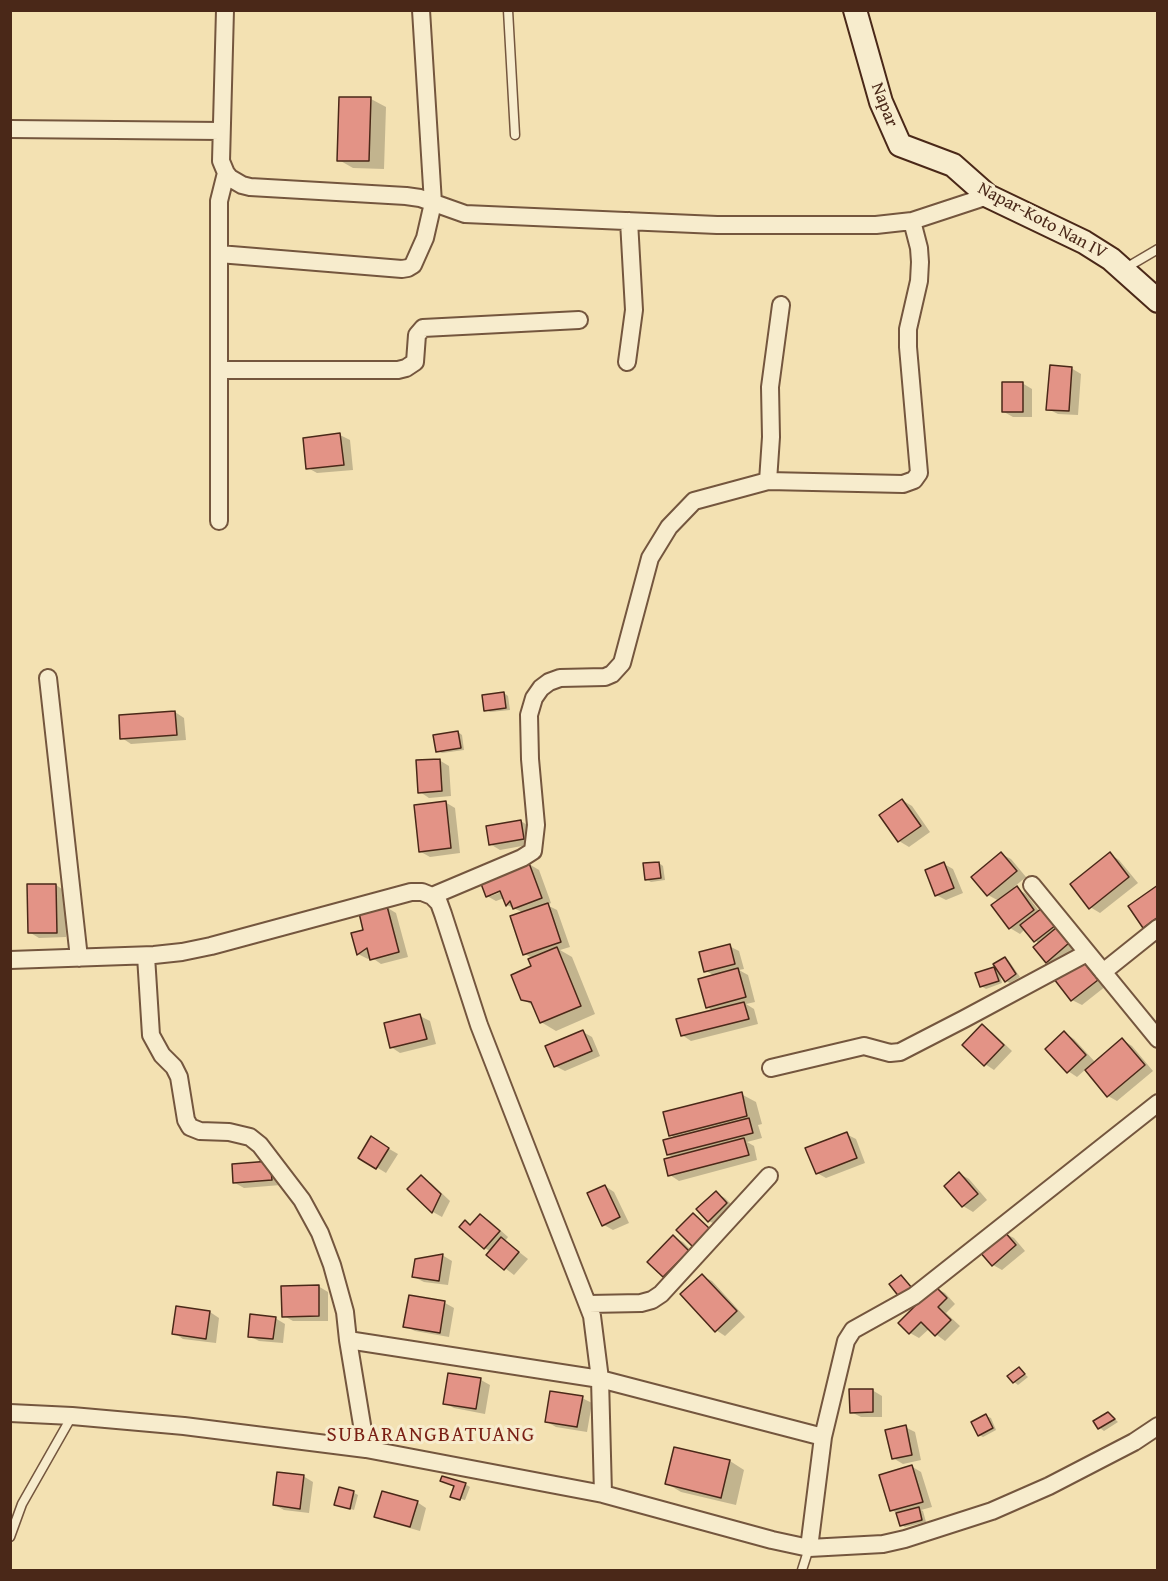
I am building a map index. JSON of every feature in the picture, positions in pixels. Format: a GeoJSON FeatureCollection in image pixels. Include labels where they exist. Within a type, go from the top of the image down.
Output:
{"type":"FeatureCollection","features":[{"type":"Feature","properties":{"kind":"street"},"geometry":{"type":"LineString","coordinates":[[225,10],[221,160],[226,173],[235,181],[250,187],[406,196],[465,214],[717,225],[876,225],[912,221],[988,196]]}},
{"type":"Feature","properties":{"kind":"street"},"geometry":{"type":"LineString","coordinates":[[219,254],[408,268],[412,265],[425,238],[433,203],[421,10]]}},
{"type":"Feature","properties":{"kind":"street","name":"Napar"},"geometry":{"type":"LineString","coordinates":[[855,10],[881,102],[900,145],[952,165]]}},
{"type":"Feature","properties":{"kind":"street"},"geometry":{"type":"LineString","coordinates":[[10,129],[221,131]]}},
{"type":"Feature","properties":{"kind":"street","name":"Napar-Koto Nan IV"},"geometry":{"type":"LineString","coordinates":[[952,165],[988,196],[1084,242],[1124,269],[1158,301]]}},
{"type":"Feature","properties":{"kind":"street"},"geometry":{"type":"LineString","coordinates":[[219,520],[219,201],[226,173]]}},
{"type":"Feature","properties":{"kind":"street"},"geometry":{"type":"LineString","coordinates":[[627,362],[634,310],[629,221]]}},
{"type":"Feature","properties":{"kind":"street"},"geometry":{"type":"LineString","coordinates":[[432,896],[522,858],[533,851],[536,825],[529,716],[534,698],[549,682],[560,678],[605,677],[612,674],[622,663],[651,558],[669,527],[694,501],[768,481],[903,484],[914,480],[919,473],[908,347],[908,329],[919,281],[920,262],[920,248],[912,221]]}},
{"type":"Feature","properties":{"kind":"street"},"geometry":{"type":"LineString","coordinates":[[768,481],[771,437],[770,387],[781,304]]}},
{"type":"Feature","properties":{"kind":"street"},"geometry":{"type":"LineString","coordinates":[[219,370],[406,368],[415,362],[417,335],[423,328],[579,320]]}},
{"type":"Feature","properties":{"kind":"street"},"geometry":{"type":"LineString","coordinates":[[48,678],[79,958]]}},
{"type":"Feature","properties":{"kind":"street"},"geometry":{"type":"LineString","coordinates":[[1032,885],[1158,1039]]}},
{"type":"Feature","properties":{"kind":"street"},"geometry":{"type":"LineString","coordinates":[[10,960],[146,956],[182,952],[411,892],[422,892],[432,896],[439,903],[478,1025],[589,1304],[600,1379],[603,1494]]}},
{"type":"Feature","properties":{"kind":"street"},"geometry":{"type":"LineString","coordinates":[[1103,972],[1158,928]]}},
{"type":"Feature","properties":{"kind":"street"},"geometry":{"type":"LineString","coordinates":[[771,1068],[864,1046],[890,1053],[900,1052],[1087,953]]}},
{"type":"Feature","properties":{"kind":"street"},"geometry":{"type":"LineString","coordinates":[[146,956],[152,1035],[162,1055],[174,1067],[179,1077],[186,1120],[190,1126],[200,1131],[229,1132],[250,1137],[260,1145],[302,1200],[320,1233],[345,1312],[366,1449]]}},
{"type":"Feature","properties":{"kind":"street"},"geometry":{"type":"LineString","coordinates":[[809,1548],[823,1437],[846,1341],[854,1330],[914,1296],[1158,1103]]}},
{"type":"Feature","properties":{"kind":"street"},"geometry":{"type":"LineString","coordinates":[[589,1304],[641,1303],[661,1294],[769,1176]]}},
{"type":"Feature","properties":{"kind":"street"},"geometry":{"type":"LineString","coordinates":[[348,1340],[600,1379],[823,1437]]}},
{"type":"Feature","properties":{"kind":"street"},"geometry":{"type":"LineString","coordinates":[[10,1413],[184,1426],[366,1449],[603,1494],[809,1548],[883,1544],[993,1510],[1070,1475],[1134,1442],[1158,1426]]}},
{"type":"Feature","properties":{"kind":"lane"},"geometry":{"type":"LineString","coordinates":[[508,10],[515,135]]}},
{"type":"Feature","properties":{"kind":"lane"},"geometry":{"type":"LineString","coordinates":[[1124,269],[1158,249]]}},
{"type":"Feature","properties":{"kind":"lane"},"geometry":{"type":"LineString","coordinates":[[10,1537],[22,1504],[72,1416]]}},
{"type":"Feature","properties":{"kind":"lane"},"geometry":{"type":"LineString","coordinates":[[802,1570],[809,1548]]}},
{"type":"Feature","properties":{"kind":"building"},"geometry":{"type":"Polygon","coordinates":[[[339,97],[371,97],[369,161],[337,161],[339,97]]]}},
{"type":"Feature","properties":{"kind":"building"},"geometry":{"type":"Polygon","coordinates":[[[1050,365],[1072,367],[1069,411],[1046,410],[1050,365]]]}},
{"type":"Feature","properties":{"kind":"building"},"geometry":{"type":"Polygon","coordinates":[[[1002,382],[1023,382],[1023,412],[1002,412],[1002,382]]]}},
{"type":"Feature","properties":{"kind":"building"},"geometry":{"type":"Polygon","coordinates":[[[340,433],[344,465],[306,469],[303,438],[340,433]]]}},
{"type":"Feature","properties":{"kind":"building"},"geometry":{"type":"Polygon","coordinates":[[[504,692],[506,708],[484,711],[482,695],[504,692]]]}},
{"type":"Feature","properties":{"kind":"building"},"geometry":{"type":"Polygon","coordinates":[[[175,711],[177,735],[120,739],[119,715],[175,711]]]}},
{"type":"Feature","properties":{"kind":"building"},"geometry":{"type":"Polygon","coordinates":[[[458,731],[461,748],[436,752],[433,735],[458,731]]]}},
{"type":"Feature","properties":{"kind":"building"},"geometry":{"type":"Polygon","coordinates":[[[440,759],[442,791],[418,793],[416,760],[440,759]]]}},
{"type":"Feature","properties":{"kind":"building"},"geometry":{"type":"Polygon","coordinates":[[[902,799],[921,826],[898,842],[879,815],[902,799]]]}},
{"type":"Feature","properties":{"kind":"building"},"geometry":{"type":"Polygon","coordinates":[[[446,801],[451,848],[419,852],[414,805],[446,801]]]}},
{"type":"Feature","properties":{"kind":"building"},"geometry":{"type":"Polygon","coordinates":[[[521,820],[524,839],[489,845],[486,826],[521,820]]]}},
{"type":"Feature","properties":{"kind":"building"},"geometry":{"type":"Polygon","coordinates":[[[1001,852],[1017,871],[987,896],[971,877],[1001,852]]]}},
{"type":"Feature","properties":{"kind":"building"},"geometry":{"type":"Polygon","coordinates":[[[1110,852],[1129,877],[1089,909],[1070,884],[1110,852]]]}},
{"type":"Feature","properties":{"kind":"building"},"geometry":{"type":"Polygon","coordinates":[[[659,862],[661,878],[645,880],[643,863],[659,862]]]}},
{"type":"Feature","properties":{"kind":"building"},"geometry":{"type":"Polygon","coordinates":[[[944,862],[954,888],[935,896],[925,870],[944,862]]]}},
{"type":"Feature","properties":{"kind":"building"},"geometry":{"type":"Polygon","coordinates":[[[529,863],[542,898],[513,909],[510,901],[506,906],[500,891],[486,897],[480,881],[529,863]]]}},
{"type":"Feature","properties":{"kind":"building"},"geometry":{"type":"Polygon","coordinates":[[[27,884],[56,884],[57,933],[28,933],[27,884]]]}},
{"type":"Feature","properties":{"kind":"building"},"geometry":{"type":"Polygon","coordinates":[[[1158,885],[1158,917],[1143,928],[1128,906],[1158,885]]]}},
{"type":"Feature","properties":{"kind":"building"},"geometry":{"type":"Polygon","coordinates":[[[1017,886],[1034,910],[1009,929],[991,905],[1017,886]]]}},
{"type":"Feature","properties":{"kind":"building"},"geometry":{"type":"Polygon","coordinates":[[[548,903],[561,942],[523,955],[510,916],[548,903]]]}},
{"type":"Feature","properties":{"kind":"building"},"geometry":{"type":"Polygon","coordinates":[[[387,906],[399,952],[370,960],[367,948],[357,955],[351,933],[363,930],[359,913],[387,906]]]}},
{"type":"Feature","properties":{"kind":"building"},"geometry":{"type":"Polygon","coordinates":[[[1042,908],[1056,925],[1034,942],[1020,925],[1042,908]]]}},
{"type":"Feature","properties":{"kind":"building"},"geometry":{"type":"Polygon","coordinates":[[[1056,928],[1069,943],[1046,963],[1033,947],[1056,928]]]}},
{"type":"Feature","properties":{"kind":"building"},"geometry":{"type":"Polygon","coordinates":[[[730,944],[735,964],[704,972],[699,952],[730,944]]]}},
{"type":"Feature","properties":{"kind":"building"},"geometry":{"type":"Polygon","coordinates":[[[557,947],[581,1006],[540,1023],[531,1002],[521,1000],[511,975],[531,966],[528,959],[557,947]]]}},
{"type":"Feature","properties":{"kind":"building"},"geometry":{"type":"Polygon","coordinates":[[[1005,957],[1016,974],[1005,982],[993,964],[1005,957]]]}},
{"type":"Feature","properties":{"kind":"building"},"geometry":{"type":"Polygon","coordinates":[[[1081,959],[1098,980],[1071,1001],[1054,979],[1081,959]]]}},
{"type":"Feature","properties":{"kind":"building"},"geometry":{"type":"Polygon","coordinates":[[[994,967],[999,981],[980,987],[975,973],[994,967]]]}},
{"type":"Feature","properties":{"kind":"building"},"geometry":{"type":"Polygon","coordinates":[[[738,968],[746,997],[706,1008],[698,979],[738,968]]]}},
{"type":"Feature","properties":{"kind":"building"},"geometry":{"type":"Polygon","coordinates":[[[744,1002],[749,1019],[681,1036],[676,1019],[744,1002]]]}},
{"type":"Feature","properties":{"kind":"building"},"geometry":{"type":"Polygon","coordinates":[[[420,1014],[427,1039],[390,1048],[384,1023],[420,1014]]]}},
{"type":"Feature","properties":{"kind":"building"},"geometry":{"type":"Polygon","coordinates":[[[982,1024],[1004,1045],[984,1066],[962,1045],[982,1024]]]}},
{"type":"Feature","properties":{"kind":"building"},"geometry":{"type":"Polygon","coordinates":[[[583,1030],[592,1051],[554,1067],[545,1046],[583,1030]]]}},
{"type":"Feature","properties":{"kind":"building"},"geometry":{"type":"Polygon","coordinates":[[[1064,1031],[1086,1055],[1067,1073],[1045,1049],[1064,1031]]]}},
{"type":"Feature","properties":{"kind":"building"},"geometry":{"type":"Polygon","coordinates":[[[1122,1038],[1145,1065],[1107,1097],[1085,1070],[1122,1038]]]}},
{"type":"Feature","properties":{"kind":"building"},"geometry":{"type":"Polygon","coordinates":[[[742,1092],[747,1116],[669,1136],[663,1112],[742,1092]]]}},
{"type":"Feature","properties":{"kind":"building"},"geometry":{"type":"Polygon","coordinates":[[[749,1118],[753,1133],[667,1155],[663,1140],[749,1118]]]}},
{"type":"Feature","properties":{"kind":"building"},"geometry":{"type":"Polygon","coordinates":[[[847,1132],[857,1158],[816,1174],[805,1148],[847,1132]]]}},
{"type":"Feature","properties":{"kind":"building"},"geometry":{"type":"Polygon","coordinates":[[[371,1136],[389,1148],[376,1169],[358,1158],[371,1136]]]}},
{"type":"Feature","properties":{"kind":"building"},"geometry":{"type":"Polygon","coordinates":[[[744,1138],[749,1155],[668,1176],[664,1159],[744,1138]]]}},
{"type":"Feature","properties":{"kind":"building"},"geometry":{"type":"Polygon","coordinates":[[[270,1161],[272,1180],[233,1183],[232,1164],[270,1161]]]}},
{"type":"Feature","properties":{"kind":"building"},"geometry":{"type":"Polygon","coordinates":[[[959,1172],[978,1194],[962,1207],[944,1186],[959,1172]]]}},
{"type":"Feature","properties":{"kind":"building"},"geometry":{"type":"Polygon","coordinates":[[[421,1175],[441,1194],[432,1213],[407,1189],[421,1175]]]}},
{"type":"Feature","properties":{"kind":"building"},"geometry":{"type":"Polygon","coordinates":[[[605,1185],[620,1217],[602,1226],[587,1193],[605,1185]]]}},
{"type":"Feature","properties":{"kind":"building"},"geometry":{"type":"Polygon","coordinates":[[[716,1191],[727,1203],[708,1222],[696,1209],[716,1191]]]}},
{"type":"Feature","properties":{"kind":"building"},"geometry":{"type":"Polygon","coordinates":[[[693,1213],[710,1229],[693,1247],[676,1230],[693,1213]]]}},
{"type":"Feature","properties":{"kind":"building"},"geometry":{"type":"Polygon","coordinates":[[[480,1214],[500,1231],[484,1249],[459,1227],[465,1220],[470,1225],[480,1214]]]}},
{"type":"Feature","properties":{"kind":"building"},"geometry":{"type":"Polygon","coordinates":[[[1004,1231],[1016,1245],[992,1266],[979,1251],[1004,1231]]]}},
{"type":"Feature","properties":{"kind":"building"},"geometry":{"type":"Polygon","coordinates":[[[673,1235],[689,1251],[663,1277],[647,1262],[673,1235]]]}},
{"type":"Feature","properties":{"kind":"building"},"geometry":{"type":"Polygon","coordinates":[[[501,1237],[519,1252],[504,1270],[486,1255],[501,1237]]]}},
{"type":"Feature","properties":{"kind":"building"},"geometry":{"type":"Polygon","coordinates":[[[443,1254],[439,1281],[412,1277],[415,1259],[443,1254]]]}},
{"type":"Feature","properties":{"kind":"building"},"geometry":{"type":"Polygon","coordinates":[[[702,1274],[737,1311],[715,1332],[680,1294],[702,1274]]]}},
{"type":"Feature","properties":{"kind":"building"},"geometry":{"type":"Polygon","coordinates":[[[901,1275],[912,1288],[900,1298],[889,1284],[901,1275]]]}},
{"type":"Feature","properties":{"kind":"building"},"geometry":{"type":"Polygon","coordinates":[[[319,1285],[319,1316],[282,1317],[281,1286],[319,1285]]]}},
{"type":"Feature","properties":{"kind":"building"},"geometry":{"type":"Polygon","coordinates":[[[935,1286],[947,1298],[938,1307],[951,1320],[935,1336],[921,1322],[909,1334],[898,1323],[935,1286]]]}},
{"type":"Feature","properties":{"kind":"building"},"geometry":{"type":"Polygon","coordinates":[[[409,1295],[445,1301],[440,1333],[403,1327],[409,1295]]]}},
{"type":"Feature","properties":{"kind":"building"},"geometry":{"type":"Polygon","coordinates":[[[176,1306],[210,1311],[206,1339],[172,1334],[176,1306]]]}},
{"type":"Feature","properties":{"kind":"building"},"geometry":{"type":"Polygon","coordinates":[[[250,1314],[276,1317],[273,1339],[248,1337],[250,1314]]]}},
{"type":"Feature","properties":{"kind":"building"},"geometry":{"type":"Polygon","coordinates":[[[1019,1367],[1025,1374],[1013,1383],[1007,1376],[1019,1367]]]}},
{"type":"Feature","properties":{"kind":"building"},"geometry":{"type":"Polygon","coordinates":[[[448,1373],[481,1378],[476,1409],[443,1404],[448,1373]]]}},
{"type":"Feature","properties":{"kind":"building"},"geometry":{"type":"Polygon","coordinates":[[[849,1389],[873,1389],[873,1412],[850,1413],[849,1389]]]}},
{"type":"Feature","properties":{"kind":"building"},"geometry":{"type":"Polygon","coordinates":[[[550,1391],[583,1396],[577,1427],[545,1422],[550,1391]]]}},
{"type":"Feature","properties":{"kind":"building"},"geometry":{"type":"Polygon","coordinates":[[[1108,1412],[1115,1419],[1098,1429],[1093,1421],[1108,1412]]]}},
{"type":"Feature","properties":{"kind":"building"},"geometry":{"type":"Polygon","coordinates":[[[986,1414],[993,1428],[978,1436],[971,1422],[986,1414]]]}},
{"type":"Feature","properties":{"kind":"building"},"geometry":{"type":"Polygon","coordinates":[[[906,1425],[912,1455],[892,1459],[885,1430],[906,1425]]]}},
{"type":"Feature","properties":{"kind":"building"},"geometry":{"type":"Polygon","coordinates":[[[674,1447],[730,1460],[721,1498],[665,1484],[674,1447]]]}},
{"type":"Feature","properties":{"kind":"building"},"geometry":{"type":"Polygon","coordinates":[[[912,1465],[923,1502],[890,1511],[879,1475],[912,1465]]]}},
{"type":"Feature","properties":{"kind":"building"},"geometry":{"type":"Polygon","coordinates":[[[277,1472],[304,1475],[300,1509],[273,1505],[277,1472]]]}},
{"type":"Feature","properties":{"kind":"building"},"geometry":{"type":"Polygon","coordinates":[[[442,1476],[466,1483],[460,1500],[450,1497],[454,1486],[440,1481],[442,1476]]]}},
{"type":"Feature","properties":{"kind":"building"},"geometry":{"type":"Polygon","coordinates":[[[339,1487],[354,1491],[350,1509],[334,1505],[339,1487]]]}},
{"type":"Feature","properties":{"kind":"building"},"geometry":{"type":"Polygon","coordinates":[[[382,1491],[418,1501],[410,1527],[374,1517],[382,1491]]]}},
{"type":"Feature","properties":{"kind":"building"},"geometry":{"type":"Polygon","coordinates":[[[919,1507],[922,1520],[900,1526],[896,1513],[919,1507]]]}},
{"type":"Feature","properties":{"kind":"district","name":"SUBARANGBATUANG"},"geometry":{"type":"Point","coordinates":[431,1436]}}]}
